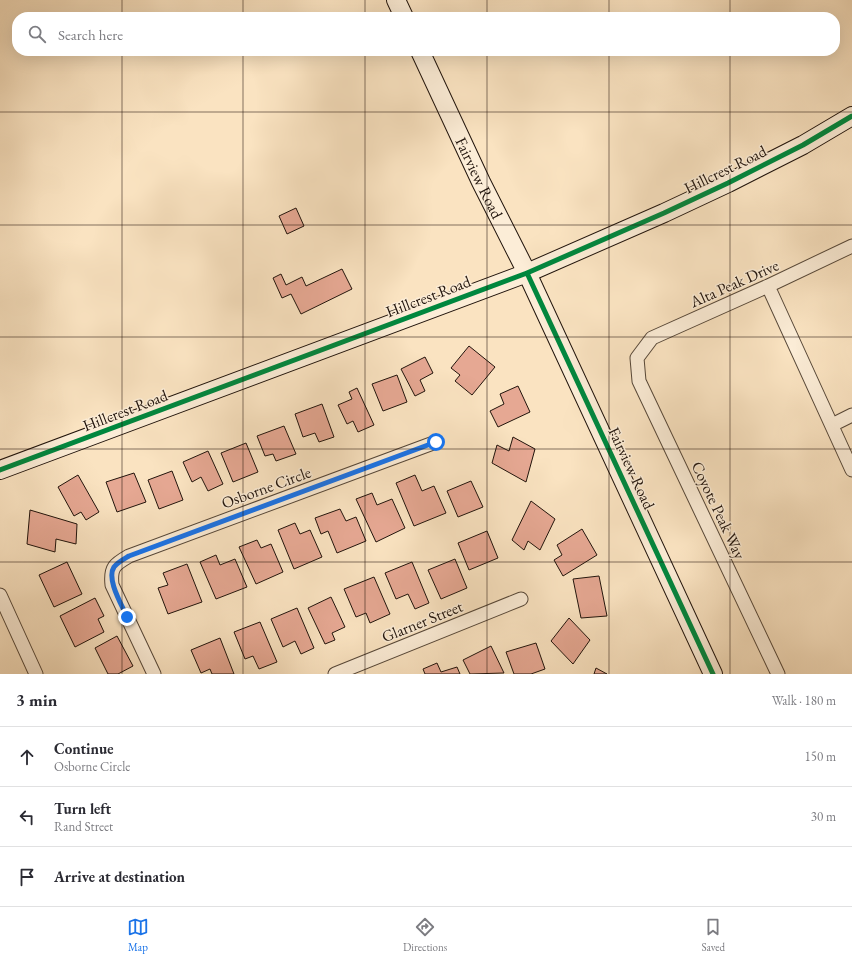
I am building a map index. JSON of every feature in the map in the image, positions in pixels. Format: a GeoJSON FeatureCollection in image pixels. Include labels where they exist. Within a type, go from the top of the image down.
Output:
{"type":"FeatureCollection","features":[{"type":"Feature","properties":{"kind":"street"},"geometry":{"type":"LineString","coordinates":[[396,0],[402,12]]}},
{"type":"Feature","properties":{"kind":"street","name":"Fairview Road"},"geometry":{"type":"LineString","coordinates":[[422,56],[481,182],[527,273],[713,674]]}},
{"type":"Feature","properties":{"kind":"street","name":"Hillcrest Road"},"geometry":{"type":"LineString","coordinates":[[0,470],[527,273],[664,213],[728,183],[802,145],[852,116]]}},
{"type":"Feature","properties":{"kind":"street","name":"Alta Peak Drive"},"geometry":{"type":"LineString","coordinates":[[637,358],[652,338],[768,286],[852,246]]}},
{"type":"Feature","properties":{"kind":"street"},"geometry":{"type":"LineString","coordinates":[[768,286],[852,470]]}},
{"type":"Feature","properties":{"kind":"street","name":"Coyote Peak Way"},"geometry":{"type":"LineString","coordinates":[[637,358],[639,381],[778,674]]}},
{"type":"Feature","properties":{"kind":"street"},"geometry":{"type":"LineString","coordinates":[[832,425],[852,415]]}},
{"type":"Feature","properties":{"kind":"street","name":"Osborne Circle"},"geometry":{"type":"LineString","coordinates":[[154,674],[112,584],[112,571],[118,562],[129,556],[436,442]]}},
{"type":"Feature","properties":{"kind":"street"},"geometry":{"type":"LineString","coordinates":[[0,595],[36,674]]}},
{"type":"Feature","properties":{"kind":"street","name":"Glarner Street"},"geometry":{"type":"LineString","coordinates":[[335,674],[521,599]]}},
{"type":"Feature","properties":{"kind":"building"},"geometry":{"type":"Polygon","coordinates":[[[296,208],[304,226],[287,234],[279,216],[296,208]]]}},
{"type":"Feature","properties":{"kind":"building"},"geometry":{"type":"Polygon","coordinates":[[[342,269],[352,289],[301,314],[291,294],[282,298],[273,278],[281,274],[286,285],[302,277],[306,286],[342,269]]]}},
{"type":"Feature","properties":{"kind":"building"},"geometry":{"type":"Polygon","coordinates":[[[469,346],[495,367],[472,395],[455,381],[460,375],[451,368],[469,346]]]}},
{"type":"Feature","properties":{"kind":"building"},"geometry":{"type":"Polygon","coordinates":[[[425,357],[433,373],[420,380],[425,391],[415,396],[401,369],[425,357]]]}},
{"type":"Feature","properties":{"kind":"building"},"geometry":{"type":"Polygon","coordinates":[[[397,375],[407,402],[383,411],[372,384],[397,375]]]}},
{"type":"Feature","properties":{"kind":"building"},"geometry":{"type":"Polygon","coordinates":[[[518,386],[530,412],[498,427],[490,411],[504,404],[500,394],[518,386]]]}},
{"type":"Feature","properties":{"kind":"building"},"geometry":{"type":"Polygon","coordinates":[[[357,388],[374,425],[358,432],[353,421],[347,424],[338,405],[352,399],[349,392],[357,388]]]}},
{"type":"Feature","properties":{"kind":"building"},"geometry":{"type":"Polygon","coordinates":[[[322,404],[334,437],[319,442],[315,433],[303,437],[295,414],[322,404]]]}},
{"type":"Feature","properties":{"kind":"building"},"geometry":{"type":"Polygon","coordinates":[[[284,426],[296,454],[276,461],[273,454],[265,456],[257,436],[284,426]]]}},
{"type":"Feature","properties":{"kind":"building"},"geometry":{"type":"Polygon","coordinates":[[[513,437],[535,449],[526,482],[492,463],[497,445],[509,451],[513,437]]]}},
{"type":"Feature","properties":{"kind":"building"},"geometry":{"type":"Polygon","coordinates":[[[246,443],[258,472],[233,482],[221,453],[246,443]]]}},
{"type":"Feature","properties":{"kind":"building"},"geometry":{"type":"Polygon","coordinates":[[[208,451],[223,484],[208,491],[201,477],[192,482],[183,462],[208,451]]]}},
{"type":"Feature","properties":{"kind":"building"},"geometry":{"type":"Polygon","coordinates":[[[172,471],[183,500],[159,509],[148,480],[172,471]]]}},
{"type":"Feature","properties":{"kind":"building"},"geometry":{"type":"Polygon","coordinates":[[[134,473],[146,502],[117,512],[106,482],[134,473]]]}},
{"type":"Feature","properties":{"kind":"building"},"geometry":{"type":"Polygon","coordinates":[[[78,475],[99,512],[86,520],[81,512],[74,516],[58,487],[78,475]]]}},
{"type":"Feature","properties":{"kind":"building"},"geometry":{"type":"Polygon","coordinates":[[[415,475],[422,491],[434,486],[446,513],[414,526],[396,483],[415,475]]]}},
{"type":"Feature","properties":{"kind":"building"},"geometry":{"type":"Polygon","coordinates":[[[471,481],[483,507],[458,517],[447,491],[471,481]]]}},
{"type":"Feature","properties":{"kind":"building"},"geometry":{"type":"Polygon","coordinates":[[[372,493],[377,505],[392,499],[405,528],[376,542],[356,499],[372,493]]]}},
{"type":"Feature","properties":{"kind":"building"},"geometry":{"type":"Polygon","coordinates":[[[531,501],[555,519],[540,550],[528,541],[524,550],[512,540],[531,501]]]}},
{"type":"Feature","properties":{"kind":"building"},"geometry":{"type":"Polygon","coordinates":[[[340,509],[346,521],[356,517],[366,541],[337,553],[328,531],[321,534],[315,518],[340,509]]]}},
{"type":"Feature","properties":{"kind":"building"},"geometry":{"type":"Polygon","coordinates":[[[30,510],[77,524],[76,544],[56,539],[55,552],[27,544],[30,510]]]}},
{"type":"Feature","properties":{"kind":"building"},"geometry":{"type":"Polygon","coordinates":[[[295,523],[300,534],[310,530],[322,557],[294,569],[278,530],[295,523]]]}},
{"type":"Feature","properties":{"kind":"building"},"geometry":{"type":"Polygon","coordinates":[[[582,529],[597,555],[563,576],[554,560],[562,555],[557,545],[582,529]]]}},
{"type":"Feature","properties":{"kind":"building"},"geometry":{"type":"Polygon","coordinates":[[[487,531],[498,558],[469,570],[458,543],[487,531]]]}},
{"type":"Feature","properties":{"kind":"building"},"geometry":{"type":"Polygon","coordinates":[[[257,540],[261,548],[271,544],[283,572],[256,584],[239,547],[257,540]]]}},
{"type":"Feature","properties":{"kind":"building"},"geometry":{"type":"Polygon","coordinates":[[[216,555],[220,565],[235,559],[247,587],[216,599],[200,562],[216,555]]]}},
{"type":"Feature","properties":{"kind":"building"},"geometry":{"type":"Polygon","coordinates":[[[455,559],[467,588],[441,599],[428,570],[455,559]]]}},
{"type":"Feature","properties":{"kind":"building"},"geometry":{"type":"Polygon","coordinates":[[[67,562],[82,594],[54,607],[39,575],[67,562]]]}},
{"type":"Feature","properties":{"kind":"building"},"geometry":{"type":"Polygon","coordinates":[[[412,562],[429,603],[415,609],[408,594],[396,599],[385,573],[412,562]]]}},
{"type":"Feature","properties":{"kind":"building"},"geometry":{"type":"Polygon","coordinates":[[[187,564],[202,602],[168,614],[158,588],[168,585],[163,573],[187,564]]]}},
{"type":"Feature","properties":{"kind":"building"},"geometry":{"type":"Polygon","coordinates":[[[599,576],[607,616],[581,618],[573,579],[599,576]]]}},
{"type":"Feature","properties":{"kind":"building"},"geometry":{"type":"Polygon","coordinates":[[[374,577],[390,614],[370,623],[366,613],[356,617],[344,589],[374,577]]]}},
{"type":"Feature","properties":{"kind":"building"},"geometry":{"type":"Polygon","coordinates":[[[331,597],[345,627],[332,633],[335,640],[325,644],[308,608],[331,597]]]}},
{"type":"Feature","properties":{"kind":"building"},"geometry":{"type":"Polygon","coordinates":[[[95,598],[104,616],[98,619],[104,632],[75,647],[60,616],[95,598]]]}},
{"type":"Feature","properties":{"kind":"building"},"geometry":{"type":"Polygon","coordinates":[[[297,608],[314,648],[301,654],[295,641],[283,647],[271,619],[297,608]]]}},
{"type":"Feature","properties":{"kind":"building"},"geometry":{"type":"Polygon","coordinates":[[[569,618],[590,640],[573,664],[551,641],[569,618]]]}},
{"type":"Feature","properties":{"kind":"building"},"geometry":{"type":"Polygon","coordinates":[[[260,622],[277,662],[259,669],[253,656],[245,659],[234,632],[260,622]]]}},
{"type":"Feature","properties":{"kind":"building"},"geometry":{"type":"Polygon","coordinates":[[[117,636],[133,666],[118,674],[108,674],[95,648],[117,636]]]}},
{"type":"Feature","properties":{"kind":"building"},"geometry":{"type":"Polygon","coordinates":[[[220,638],[234,674],[212,674],[210,669],[201,673],[191,650],[220,638]]]}},
{"type":"Feature","properties":{"kind":"building"},"geometry":{"type":"Polygon","coordinates":[[[536,643],[545,669],[531,674],[514,674],[506,652],[536,643]]]}},
{"type":"Feature","properties":{"kind":"building"},"geometry":{"type":"Polygon","coordinates":[[[491,646],[504,673],[470,674],[463,660],[491,646]]]}},
{"type":"Feature","properties":{"kind":"building"},"geometry":{"type":"Polygon","coordinates":[[[437,663],[441,672],[457,667],[460,674],[425,674],[423,669],[437,663]]]}},
{"type":"Feature","properties":{"kind":"building"},"geometry":{"type":"Polygon","coordinates":[[[596,668],[607,674],[594,674],[596,668]]]}},
{"type":"Feature","properties":{"kind":"cycle path"},"geometry":{"type":"LineString","coordinates":[[0,470],[527,273],[664,213],[728,183],[803,145],[852,116]]}},
{"type":"Feature","properties":{"kind":"cycle path"},"geometry":{"type":"LineString","coordinates":[[527,273],[713,674]]}},
{"type":"Feature","properties":{"kind":"route"},"geometry":{"type":"LineString","coordinates":[[127,617],[112,584],[112,571],[118,562],[129,556],[436,442]]}}]}
